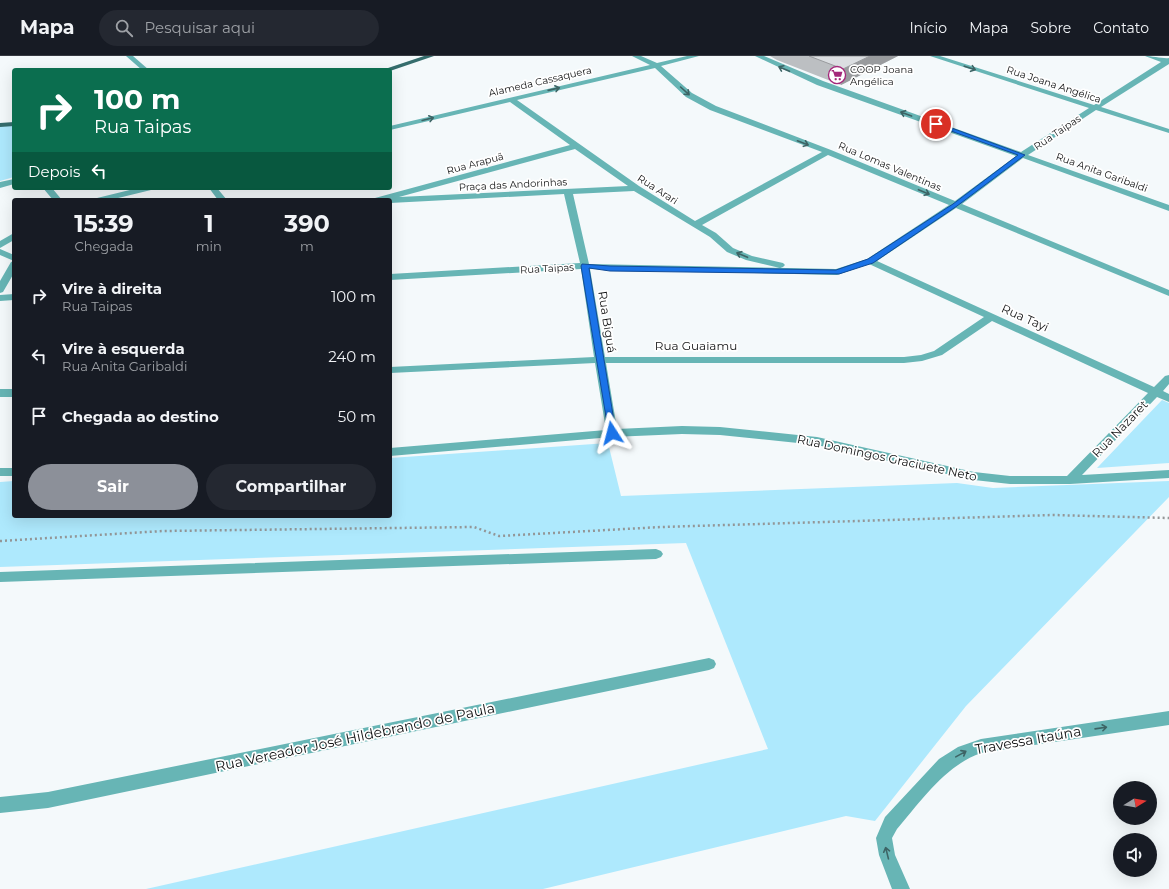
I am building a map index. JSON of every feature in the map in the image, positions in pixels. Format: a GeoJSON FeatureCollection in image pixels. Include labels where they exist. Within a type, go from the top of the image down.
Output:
{"type":"FeatureCollection","features":[{"type":"Feature","properties":{"kind":"main road"},"geometry":{"type":"LineString","coordinates":[[391,68],[431,56]]}},
{"type":"Feature","properties":{"kind":"main road"},"geometry":{"type":"LineString","coordinates":[[0,125],[12,124]]}},
{"type":"Feature","properties":{"kind":"street"},"geometry":{"type":"LineString","coordinates":[[129,56],[144,68]]}},
{"type":"Feature","properties":{"kind":"street","name":"Rua Lomas Valentinas"},"geometry":{"type":"LineString","coordinates":[[635,56],[656,65],[689,95],[699,101],[828,152],[1169,292]]}},
{"type":"Feature","properties":{"kind":"street","name":"Alameda Cassaquera"},"geometry":{"type":"LineString","coordinates":[[392,128],[696,56]]}},
{"type":"Feature","properties":{"kind":"street","name":"Rua Anita Garibaldi"},"geometry":{"type":"LineString","coordinates":[[758,56],[820,83],[1169,208]]}},
{"type":"Feature","properties":{"kind":"street","name":"Rua Joana Angélica"},"geometry":{"type":"LineString","coordinates":[[933,56],[1169,131]]}},
{"type":"Feature","properties":{"kind":"street"},"geometry":{"type":"LineString","coordinates":[[1148,56],[1168,61]]}},
{"type":"Feature","properties":{"kind":"street","name":"Rua Taipas"},"geometry":{"type":"LineString","coordinates":[[392,278],[585,266],[610,268],[807,270],[837,272],[870,261],[955,205],[1022,155],[1094,107],[1168,61]]}},
{"type":"Feature","properties":{"kind":"street","name":"Rua Arari"},"geometry":{"type":"LineString","coordinates":[[510,100],[636,188],[695,225],[713,234],[730,250],[749,258],[807,270]]}},
{"type":"Feature","properties":{"kind":"street","name":"Rua Arapuã"},"geometry":{"type":"LineString","coordinates":[[385,198],[577,146]]}},
{"type":"Feature","properties":{"kind":"street"},"geometry":{"type":"LineString","coordinates":[[695,225],[828,152]]}},
{"type":"Feature","properties":{"kind":"street"},"geometry":{"type":"LineString","coordinates":[[0,185],[12,182]]}},
{"type":"Feature","properties":{"kind":"street","name":"Praça das Andorinhas"},"geometry":{"type":"LineString","coordinates":[[392,200],[636,188]]}},
{"type":"Feature","properties":{"kind":"street"},"geometry":{"type":"LineString","coordinates":[[49,190],[56,198]]}},
{"type":"Feature","properties":{"kind":"street"},"geometry":{"type":"LineString","coordinates":[[108,198],[140,190]]}},
{"type":"Feature","properties":{"kind":"street"},"geometry":{"type":"LineString","coordinates":[[125,198],[143,190]]}},
{"type":"Feature","properties":{"kind":"street"},"geometry":{"type":"LineString","coordinates":[[215,190],[221,198]]}},
{"type":"Feature","properties":{"kind":"street","name":"Rua Biguá"},"geometry":{"type":"LineString","coordinates":[[568,192],[585,266],[612,433]]}},
{"type":"Feature","properties":{"kind":"street"},"geometry":{"type":"LineString","coordinates":[[0,245],[12,237]]}},
{"type":"Feature","properties":{"kind":"street"},"geometry":{"type":"LineString","coordinates":[[0,252],[12,257]]}},
{"type":"Feature","properties":{"kind":"street","name":"Rua Tayi"},"geometry":{"type":"LineString","coordinates":[[870,261],[1169,398]]}},
{"type":"Feature","properties":{"kind":"street"},"geometry":{"type":"LineString","coordinates":[[0,290],[12,268]]}},
{"type":"Feature","properties":{"kind":"street"},"geometry":{"type":"LineString","coordinates":[[0,298],[12,297]]}},
{"type":"Feature","properties":{"kind":"street","name":"Rua Guaiamu"},"geometry":{"type":"LineString","coordinates":[[392,370],[600,360],[904,360],[922,358],[938,353],[990,317]]}},
{"type":"Feature","properties":{"kind":"street","name":"Rua Nazaret"},"geometry":{"type":"LineString","coordinates":[[1070,480],[1169,378]]}},
{"type":"Feature","properties":{"kind":"street"},"geometry":{"type":"LineString","coordinates":[[0,394],[12,393]]}},
{"type":"Feature","properties":{"kind":"street","name":"Rua Domingos Graciuete Neto"},"geometry":{"type":"LineString","coordinates":[[392,452],[612,433],[690,430],[769,435],[817,441],[859,449],[974,476],[1010,480],[1070,480],[1169,474]]}},
{"type":"Feature","properties":{"kind":"street"},"geometry":{"type":"LineString","coordinates":[[0,472],[12,472]]}},
{"type":"Feature","properties":{"kind":"street"},"geometry":{"type":"LineString","coordinates":[[0,577],[656,554]]}},
{"type":"Feature","properties":{"kind":"street","name":"Rua Vereador José Hildebrando de Paula"},"geometry":{"type":"LineString","coordinates":[[0,805],[48,800],[709,664]]}},
{"type":"Feature","properties":{"kind":"street","name":"Travessa Itaúna"},"geometry":{"type":"LineString","coordinates":[[901,889],[887,855],[884,838],[891,823],[945,764],[963,752],[982,746],[1169,718]]}},
{"type":"Feature","properties":{"kind":"path"},"geometry":{"type":"LineString","coordinates":[[0,541],[163,531],[474,527],[499,536],[661,527],[1045,516],[1169,518]]}},
{"type":"Feature","properties":{"kind":"shaded area"},"geometry":{"type":"Polygon","coordinates":[[[12,125],[12,178],[0,181],[0,126],[12,125]]]}},
{"type":"Feature","properties":{"kind":"shaded area"},"geometry":{"type":"Polygon","coordinates":[[[1162,400],[1169,403],[1169,463],[1097,468],[1162,400]]]}},
{"type":"Feature","properties":{"kind":"shaded area"},"geometry":{"type":"Polygon","coordinates":[[[608,443],[621,496],[957,483],[993,488],[1169,481],[1169,497],[966,706],[875,821],[846,816],[543,889],[146,889],[768,749],[686,543],[0,567],[0,482],[12,481],[12,518],[392,518],[392,458],[608,443]]]}},
{"type":"Feature","properties":{"kind":"building"},"geometry":{"type":"Polygon","coordinates":[[[809,56],[870,56],[843,69],[809,56]]]}},
{"type":"Feature","properties":{"kind":"place","name":"COOP Joana Angélica"},"geometry":{"type":"Point","coordinates":[837,75]}},
{"type":"Feature","properties":{"kind":"route"},"geometry":{"type":"LineString","coordinates":[[612,433],[585,266],[610,268],[807,270],[837,272],[870,261],[955,205],[1022,155],[936,124]]}}]}
